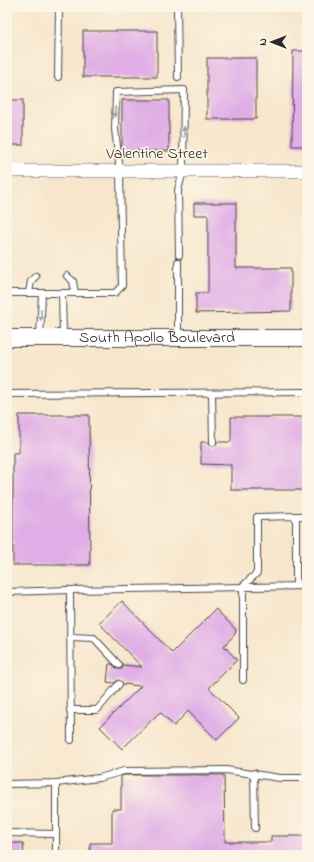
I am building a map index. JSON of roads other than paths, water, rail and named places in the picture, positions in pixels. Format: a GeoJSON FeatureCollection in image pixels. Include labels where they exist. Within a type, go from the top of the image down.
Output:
{"type":"FeatureCollection","features":[{"type":"Feature","properties":{"kind":"street","name":"Valentine Street"},"geometry":{"type":"LineString","coordinates":[[7,171],[307,171]]}},
{"type":"Feature","properties":{"kind":"street","name":"South Apollo Boulevard"},"geometry":{"type":"LineString","coordinates":[[7,338],[307,338]]}},
{"type":"Feature","properties":{"kind":"lane"},"geometry":{"type":"LineString","coordinates":[[58,77],[59,7]]}},
{"type":"Feature","properties":{"kind":"lane"},"geometry":{"type":"LineString","coordinates":[[177,7],[178,78]]}},
{"type":"Feature","properties":{"kind":"lane"},"geometry":{"type":"LineString","coordinates":[[7,293],[115,293],[122,286],[120,171],[115,129],[116,92],[184,90],[183,171],[178,190],[178,338]]}},
{"type":"Feature","properties":{"kind":"lane"},"geometry":{"type":"LineString","coordinates":[[29,293],[31,281],[36,276]]}},
{"type":"Feature","properties":{"kind":"lane"},"geometry":{"type":"LineString","coordinates":[[67,276],[73,281],[75,293]]}},
{"type":"Feature","properties":{"kind":"lane"},"geometry":{"type":"LineString","coordinates":[[40,338],[42,293]]}},
{"type":"Feature","properties":{"kind":"lane"},"geometry":{"type":"LineString","coordinates":[[62,293],[63,338]]}},
{"type":"Feature","properties":{"kind":"lane"},"geometry":{"type":"LineString","coordinates":[[7,394],[307,392]]}},
{"type":"Feature","properties":{"kind":"lane"},"geometry":{"type":"LineString","coordinates":[[212,393],[213,442]]}},
{"type":"Feature","properties":{"kind":"lane"},"geometry":{"type":"LineString","coordinates":[[296,516],[296,586]]}},
{"type":"Feature","properties":{"kind":"lane"},"geometry":{"type":"LineString","coordinates":[[244,680],[243,586],[257,573],[257,517],[307,516]]}},
{"type":"Feature","properties":{"kind":"lane"},"geometry":{"type":"LineString","coordinates":[[7,592],[243,586],[307,586]]}},
{"type":"Feature","properties":{"kind":"lane"},"geometry":{"type":"LineString","coordinates":[[70,590],[71,740]]}},
{"type":"Feature","properties":{"kind":"lane"},"geometry":{"type":"LineString","coordinates":[[70,637],[94,638],[119,665]]}},
{"type":"Feature","properties":{"kind":"lane"},"geometry":{"type":"LineString","coordinates":[[70,710],[97,710],[119,684]]}},
{"type":"Feature","properties":{"kind":"lane"},"geometry":{"type":"LineString","coordinates":[[7,784],[56,783],[99,778],[124,771],[226,770],[280,778],[307,778]]}},
{"type":"Feature","properties":{"kind":"lane"},"geometry":{"type":"LineString","coordinates":[[254,773],[255,828]]}},
{"type":"Feature","properties":{"kind":"lane"},"geometry":{"type":"LineString","coordinates":[[56,783],[56,855]]}},
{"type":"Feature","properties":{"kind":"lane"},"geometry":{"type":"LineString","coordinates":[[7,832],[56,834]]}}]}
